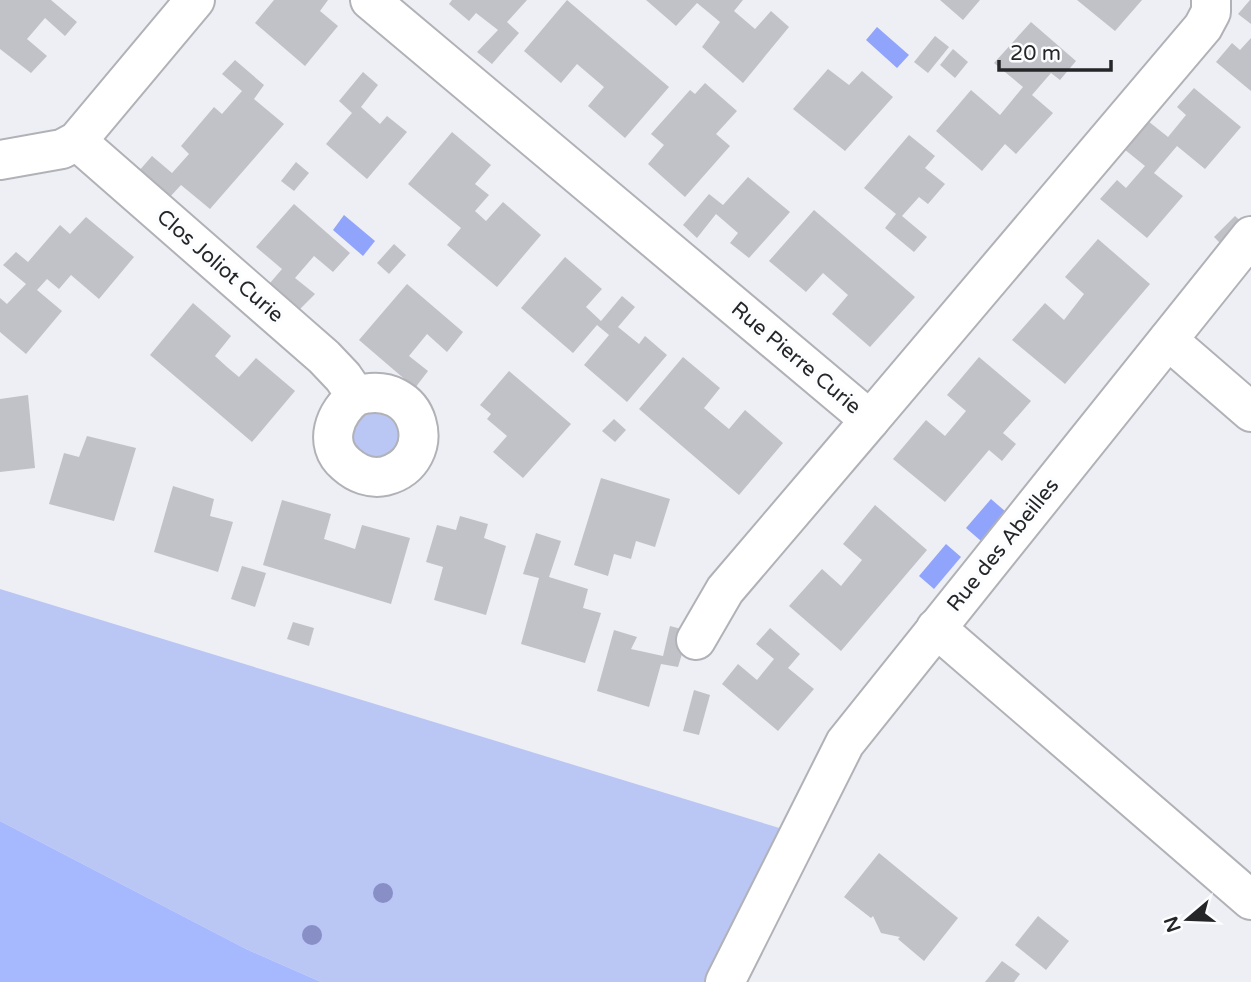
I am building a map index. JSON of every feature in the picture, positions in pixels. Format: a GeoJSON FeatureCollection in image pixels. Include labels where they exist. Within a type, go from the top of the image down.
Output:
{"type":"FeatureCollection","features":[{"type":"Feature","properties":{"kind":"street"},"geometry":{"type":"LineString","coordinates":[[0,160],[62,149],[77,141],[195,0]]}},
{"type":"Feature","properties":{"kind":"street","name":"Rue Pierre Curie"},"geometry":{"type":"LineString","coordinates":[[370,0],[870,420],[1203,27],[1211,12],[1211,0]]}},
{"type":"Feature","properties":{"kind":"street","name":"Clos Joliot Curie"},"geometry":{"type":"LineString","coordinates":[[77,141],[324,356],[356,396]]}},
{"type":"Feature","properties":{"kind":"street","name":"Rue des Abeilles"},"geometry":{"type":"LineString","coordinates":[[1251,236],[936,628],[1251,900]]}},
{"type":"Feature","properties":{"kind":"street"},"geometry":{"type":"LineString","coordinates":[[1168,340],[1251,412]]}},
{"type":"Feature","properties":{"kind":"street"},"geometry":{"type":"LineString","coordinates":[[696,640],[725,590],[870,420]]}},
{"type":"Feature","properties":{"kind":"street"},"geometry":{"type":"LineString","coordinates":[[725,982],[845,743],[936,628]]}},
{"type":"Feature","properties":{"kind":"shaded area"},"geometry":{"type":"Polygon","coordinates":[[[877,27],[909,55],[897,68],[866,40],[877,27]]]}},
{"type":"Feature","properties":{"kind":"shaded area"},"geometry":{"type":"Polygon","coordinates":[[[344,215],[375,241],[363,256],[333,230],[344,215]]]}},
{"type":"Feature","properties":{"kind":"shaded area"},"geometry":{"type":"Polygon","coordinates":[[[363,407],[399,416],[404,442],[387,461],[352,452],[346,427],[363,407]]]}},
{"type":"Feature","properties":{"kind":"shaded area"},"geometry":{"type":"Polygon","coordinates":[[[991,499],[1006,512],[981,541],[966,528],[991,499]]]}},
{"type":"Feature","properties":{"kind":"shaded area"},"geometry":{"type":"Polygon","coordinates":[[[946,544],[961,557],[934,589],[919,576],[946,544]]]}},
{"type":"Feature","properties":{"kind":"shaded area"},"geometry":{"type":"Polygon","coordinates":[[[0,589],[786,830],[706,982],[321,982],[246,949],[0,821],[0,589]]]}},
{"type":"Feature","properties":{"kind":"shaded area"},"geometry":{"type":"Polygon","coordinates":[[[0,821],[246,949],[321,982],[0,982],[0,821]]]}},
{"type":"Feature","properties":{"kind":"building"},"geometry":{"type":"Polygon","coordinates":[[[0,0],[51,0],[77,22],[65,36],[45,18],[27,39],[47,56],[31,73],[0,49],[0,0]]]}},
{"type":"Feature","properties":{"kind":"building"},"geometry":{"type":"Polygon","coordinates":[[[274,0],[328,0],[320,11],[338,26],[305,66],[255,23],[274,0]]]}},
{"type":"Feature","properties":{"kind":"building"},"geometry":{"type":"Polygon","coordinates":[[[452,0],[527,0],[507,22],[519,33],[492,64],[477,52],[498,30],[476,13],[469,21],[449,4],[452,0]]]}},
{"type":"Feature","properties":{"kind":"building"},"geometry":{"type":"Polygon","coordinates":[[[567,0],[669,87],[625,138],[588,106],[604,87],[577,64],[561,83],[524,51],[567,0]]]}},
{"type":"Feature","properties":{"kind":"building"},"geometry":{"type":"Polygon","coordinates":[[[646,0],[743,0],[734,11],[755,29],[771,11],[789,27],[743,83],[702,47],[720,22],[697,3],[676,26],[646,0]]]}},
{"type":"Feature","properties":{"kind":"building"},"geometry":{"type":"Polygon","coordinates":[[[940,0],[980,0],[963,20],[940,0]]]}},
{"type":"Feature","properties":{"kind":"building"},"geometry":{"type":"Polygon","coordinates":[[[1077,0],[1142,0],[1115,31],[1077,0]]]}},
{"type":"Feature","properties":{"kind":"building"},"geometry":{"type":"Polygon","coordinates":[[[1251,0],[1251,24],[1238,14],[1251,0]]]}},
{"type":"Feature","properties":{"kind":"building"},"geometry":{"type":"Polygon","coordinates":[[[1031,22],[1076,61],[1060,80],[1051,73],[1032,95],[1053,113],[1016,154],[1005,144],[982,171],[936,131],[971,90],[1000,115],[1023,87],[994,63],[1031,22]]]}},
{"type":"Feature","properties":{"kind":"building"},"geometry":{"type":"Polygon","coordinates":[[[935,36],[949,47],[928,73],[914,62],[935,36]]]}},
{"type":"Feature","properties":{"kind":"building"},"geometry":{"type":"Polygon","coordinates":[[[1251,38],[1251,91],[1216,62],[1232,43],[1240,50],[1251,38]]]}},
{"type":"Feature","properties":{"kind":"building"},"geometry":{"type":"Polygon","coordinates":[[[953,49],[968,62],[955,78],[940,65],[953,49]]]}},
{"type":"Feature","properties":{"kind":"building"},"geometry":{"type":"Polygon","coordinates":[[[235,60],[264,85],[254,99],[284,124],[210,209],[181,185],[169,198],[138,172],[152,156],[172,173],[189,154],[181,146],[214,107],[222,114],[242,91],[222,74],[235,60]]]}},
{"type":"Feature","properties":{"kind":"building"},"geometry":{"type":"Polygon","coordinates":[[[828,69],[849,85],[862,71],[893,97],[845,151],[793,109],[828,69]]]}},
{"type":"Feature","properties":{"kind":"building"},"geometry":{"type":"Polygon","coordinates":[[[363,72],[378,85],[361,107],[380,124],[387,116],[407,132],[367,179],[326,144],[352,113],[339,101],[363,72]]]}},
{"type":"Feature","properties":{"kind":"building"},"geometry":{"type":"Polygon","coordinates":[[[705,83],[737,111],[716,134],[730,146],[685,197],[648,164],[664,145],[651,134],[690,90],[695,94],[705,83]]]}},
{"type":"Feature","properties":{"kind":"building"},"geometry":{"type":"Polygon","coordinates":[[[1194,88],[1241,127],[1205,169],[1177,146],[1154,173],[1183,196],[1147,238],[1100,199],[1117,180],[1126,188],[1145,166],[1124,149],[1148,121],[1168,137],[1186,115],[1177,107],[1194,88]]]}},
{"type":"Feature","properties":{"kind":"building"},"geometry":{"type":"Polygon","coordinates":[[[452,132],[491,165],[475,184],[489,195],[475,211],[486,221],[503,202],[541,235],[497,287],[447,245],[461,228],[408,184],[452,132]]]}},
{"type":"Feature","properties":{"kind":"building"},"geometry":{"type":"Polygon","coordinates":[[[909,135],[935,156],[925,168],[945,184],[928,204],[919,197],[902,216],[927,237],[914,252],[885,228],[896,214],[864,188],[909,135]]]}},
{"type":"Feature","properties":{"kind":"building"},"geometry":{"type":"Polygon","coordinates":[[[296,162],[309,173],[294,191],[281,181],[296,162]]]}},
{"type":"Feature","properties":{"kind":"building"},"geometry":{"type":"Polygon","coordinates":[[[748,177],[790,212],[749,258],[730,243],[738,233],[716,214],[697,238],[683,225],[709,194],[723,205],[748,177]]]}},
{"type":"Feature","properties":{"kind":"building"},"geometry":{"type":"Polygon","coordinates":[[[294,204],[350,253],[333,272],[314,256],[295,278],[315,294],[300,309],[270,283],[282,269],[256,247],[294,204]]]}},
{"type":"Feature","properties":{"kind":"building"},"geometry":{"type":"Polygon","coordinates":[[[814,210],[915,297],[870,347],[832,314],[848,295],[823,273],[806,292],[769,261],[814,210]]]}},
{"type":"Feature","properties":{"kind":"building"},"geometry":{"type":"Polygon","coordinates":[[[1235,216],[1247,227],[1226,249],[1214,237],[1235,216]]]}},
{"type":"Feature","properties":{"kind":"building"},"geometry":{"type":"Polygon","coordinates":[[[86,217],[134,257],[99,299],[71,275],[59,289],[47,279],[37,290],[62,311],[26,354],[0,332],[0,298],[7,304],[26,284],[3,265],[16,252],[28,262],[60,225],[70,234],[86,217]]]}},
{"type":"Feature","properties":{"kind":"building"},"geometry":{"type":"Polygon","coordinates":[[[1098,239],[1150,284],[1065,384],[1012,340],[1045,303],[1064,320],[1084,294],[1065,277],[1098,239]]]}},
{"type":"Feature","properties":{"kind":"building"},"geometry":{"type":"Polygon","coordinates":[[[394,244],[406,255],[389,274],[377,263],[394,244]]]}},
{"type":"Feature","properties":{"kind":"building"},"geometry":{"type":"Polygon","coordinates":[[[565,257],[602,289],[586,307],[601,321],[622,296],[635,307],[618,327],[639,344],[645,336],[667,355],[627,402],[584,365],[609,335],[597,325],[573,353],[521,308],[565,257]]]}},
{"type":"Feature","properties":{"kind":"building"},"geometry":{"type":"Polygon","coordinates":[[[407,284],[463,332],[447,352],[427,334],[409,356],[428,371],[415,388],[359,340],[407,284]]]}},
{"type":"Feature","properties":{"kind":"building"},"geometry":{"type":"Polygon","coordinates":[[[193,303],[231,336],[215,356],[227,367],[239,377],[256,358],[295,391],[252,442],[150,355],[193,303]]]}},
{"type":"Feature","properties":{"kind":"building"},"geometry":{"type":"Polygon","coordinates":[[[683,357],[720,388],[704,408],[729,429],[745,410],[783,443],[739,495],[639,409],[683,357]]]}},
{"type":"Feature","properties":{"kind":"building"},"geometry":{"type":"Polygon","coordinates":[[[979,357],[1031,401],[1003,433],[1016,444],[1002,461],[989,450],[945,502],[893,459],[926,420],[945,436],[966,411],[947,395],[979,357]]]}},
{"type":"Feature","properties":{"kind":"building"},"geometry":{"type":"Polygon","coordinates":[[[509,371],[571,424],[523,478],[493,452],[507,436],[487,419],[491,414],[480,405],[509,371]]]}},
{"type":"Feature","properties":{"kind":"building"},"geometry":{"type":"Polygon","coordinates":[[[28,395],[35,468],[0,472],[0,399],[28,395]]]}},
{"type":"Feature","properties":{"kind":"building"},"geometry":{"type":"Polygon","coordinates":[[[614,419],[626,430],[615,442],[602,431],[614,419]]]}},
{"type":"Feature","properties":{"kind":"building"},"geometry":{"type":"Polygon","coordinates":[[[87,436],[136,448],[114,521],[49,504],[64,453],[79,457],[87,436]]]}},
{"type":"Feature","properties":{"kind":"building"},"geometry":{"type":"Polygon","coordinates":[[[601,478],[670,499],[655,547],[636,541],[631,559],[614,554],[608,576],[574,565],[601,478]]]}},
{"type":"Feature","properties":{"kind":"building"},"geometry":{"type":"Polygon","coordinates":[[[173,486],[214,499],[210,516],[233,522],[218,572],[154,552],[173,486]]]}},
{"type":"Feature","properties":{"kind":"building"},"geometry":{"type":"Polygon","coordinates":[[[282,500],[331,514],[324,539],[355,549],[362,525],[410,538],[391,604],[263,565],[282,500]]]}},
{"type":"Feature","properties":{"kind":"building"},"geometry":{"type":"Polygon","coordinates":[[[875,505],[927,550],[841,651],[789,606],[822,569],[841,586],[862,560],[843,544],[875,505]]]}},
{"type":"Feature","properties":{"kind":"building"},"geometry":{"type":"Polygon","coordinates":[[[460,516],[488,524],[484,538],[506,546],[486,615],[434,600],[443,567],[426,562],[437,525],[456,530],[460,516]]]}},
{"type":"Feature","properties":{"kind":"building"},"geometry":{"type":"Polygon","coordinates":[[[536,533],[561,541],[549,577],[588,589],[583,608],[601,613],[585,663],[521,644],[539,578],[523,574],[536,533]]]}},
{"type":"Feature","properties":{"kind":"building"},"geometry":{"type":"Polygon","coordinates":[[[242,566],[266,573],[255,607],[231,599],[242,566]]]}},
{"type":"Feature","properties":{"kind":"building"},"geometry":{"type":"Polygon","coordinates":[[[293,622],[314,628],[309,646],[287,639],[293,622]]]}},
{"type":"Feature","properties":{"kind":"building"},"geometry":{"type":"Polygon","coordinates":[[[670,626],[689,631],[678,667],[661,664],[649,707],[597,691],[614,630],[637,637],[631,649],[663,656],[670,626]]]}},
{"type":"Feature","properties":{"kind":"building"},"geometry":{"type":"Polygon","coordinates":[[[770,628],[800,654],[788,668],[814,689],[778,731],[722,684],[738,664],[757,680],[774,659],[756,644],[770,628]]]}},
{"type":"Feature","properties":{"kind":"building"},"geometry":{"type":"Polygon","coordinates":[[[694,690],[710,695],[699,735],[683,731],[694,690]]]}},
{"type":"Feature","properties":{"kind":"building"},"geometry":{"type":"Polygon","coordinates":[[[879,853],[958,918],[924,961],[898,939],[900,937],[881,933],[873,916],[871,918],[844,897],[879,853]]]}},
{"type":"Feature","properties":{"kind":"building"},"geometry":{"type":"Polygon","coordinates":[[[1038,916],[1069,941],[1046,970],[1015,945],[1038,916]]]}},
{"type":"Feature","properties":{"kind":"building"},"geometry":{"type":"Polygon","coordinates":[[[1002,961],[1020,974],[1014,982],[985,982],[1002,961]]]}}]}
